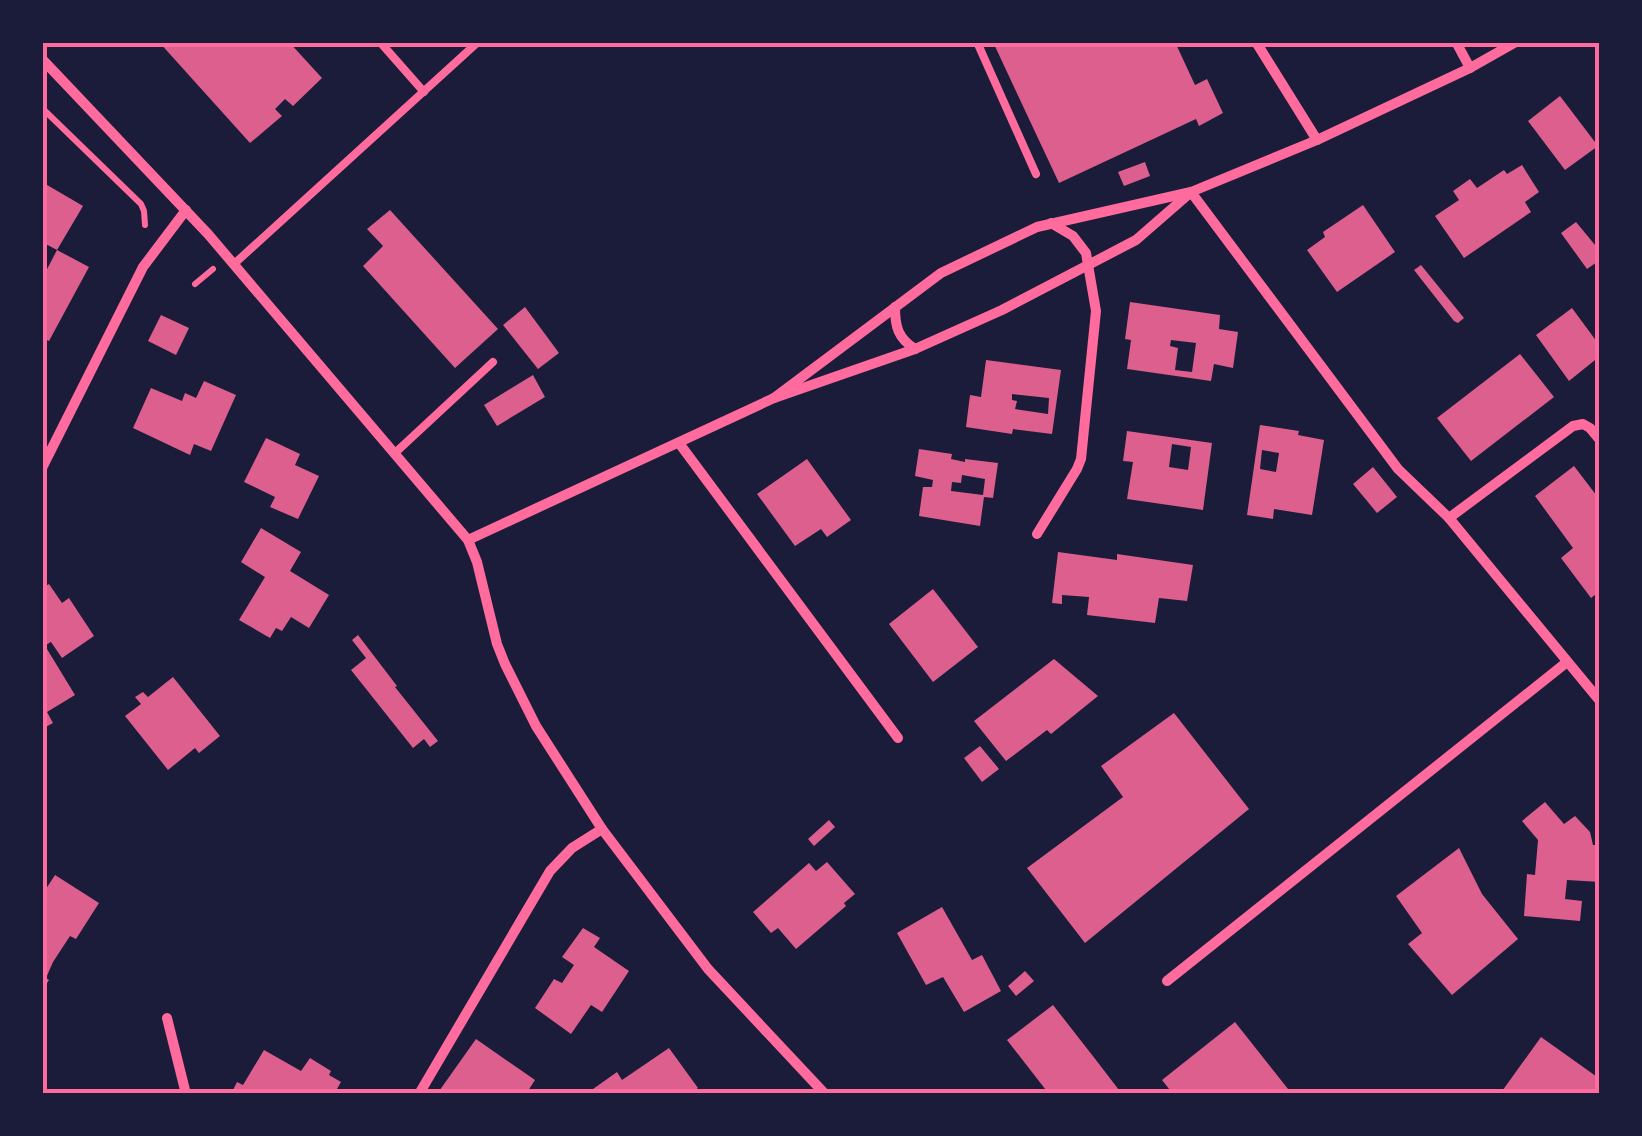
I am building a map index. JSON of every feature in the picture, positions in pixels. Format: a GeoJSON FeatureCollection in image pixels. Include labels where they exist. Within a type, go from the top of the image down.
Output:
{"type":"FeatureCollection","features":[{"type":"Feature","properties":{"kind":"street"},"geometry":{"type":"LineString","coordinates":[[1256,42],[1317,140]]}},
{"type":"Feature","properties":{"kind":"street"},"geometry":{"type":"LineString","coordinates":[[1456,42],[1470,68]]}},
{"type":"Feature","properties":{"kind":"street"},"geometry":{"type":"LineString","coordinates":[[774,398],[941,273],[1051,223],[1191,192],[1317,140],[1470,68],[1516,42]]}},
{"type":"Feature","properties":{"kind":"street"},"geometry":{"type":"LineString","coordinates":[[42,59],[234,264],[468,540],[505,664],[536,726],[602,829],[708,969],[825,1094]]}},
{"type":"Feature","properties":{"kind":"street"},"geometry":{"type":"LineString","coordinates":[[468,540],[774,398],[914,349],[1002,310],[1136,240],[1191,192]]}},
{"type":"Feature","properties":{"kind":"street"},"geometry":{"type":"LineString","coordinates":[[1191,192],[1398,468],[1449,518],[1600,701]]}},
{"type":"Feature","properties":{"kind":"street"},"geometry":{"type":"LineString","coordinates":[[42,468],[143,267],[186,210]]}},
{"type":"Feature","properties":{"kind":"street"},"geometry":{"type":"LineString","coordinates":[[1038,534],[1080,458],[1096,324],[1089,266],[1080,244],[1051,223]]}},
{"type":"Feature","properties":{"kind":"street"},"geometry":{"type":"LineString","coordinates":[[895,307],[898,335],[914,349]]}},
{"type":"Feature","properties":{"kind":"street"},"geometry":{"type":"LineString","coordinates":[[1449,518],[1573,426],[1583,424],[1600,440]]}},
{"type":"Feature","properties":{"kind":"street"},"geometry":{"type":"LineString","coordinates":[[679,443],[898,738]]}},
{"type":"Feature","properties":{"kind":"street"},"geometry":{"type":"LineString","coordinates":[[1167,981],[1567,662]]}},
{"type":"Feature","properties":{"kind":"street"},"geometry":{"type":"LineString","coordinates":[[418,1094],[550,871],[572,848],[602,829]]}},
{"type":"Feature","properties":{"kind":"street"},"geometry":{"type":"LineString","coordinates":[[166,1018],[186,1094]]}},
{"type":"Feature","properties":{"kind":"lane"},"geometry":{"type":"LineString","coordinates":[[380,42],[424,92]]}},
{"type":"Feature","properties":{"kind":"lane"},"geometry":{"type":"LineString","coordinates":[[234,264],[478,42]]}},
{"type":"Feature","properties":{"kind":"lane"},"geometry":{"type":"LineString","coordinates":[[977,42],[1036,174]]}},
{"type":"Feature","properties":{"kind":"lane"},"geometry":{"type":"LineString","coordinates":[[395,453],[494,362]]}},
{"type":"Feature","properties":{"kind":"path"},"geometry":{"type":"LineString","coordinates":[[42,108],[140,204],[144,232],[156,249]]}},
{"type":"Feature","properties":{"kind":"building"},"geometry":{"type":"Polygon","coordinates":[[[159,42],[289,42],[322,78],[293,106],[285,99],[275,109],[282,116],[250,143],[159,42]]]}},
{"type":"Feature","properties":{"kind":"building"},"geometry":{"type":"Polygon","coordinates":[[[993,42],[1175,42],[1195,85],[1207,79],[1223,113],[1199,126],[1196,119],[1059,183],[993,42]]]}},
{"type":"Feature","properties":{"kind":"building"},"geometry":{"type":"Polygon","coordinates":[[[1560,96],[1598,146],[1565,170],[1528,121],[1560,96]]]}},
{"type":"Feature","properties":{"kind":"building"},"geometry":{"type":"Polygon","coordinates":[[[1145,162],[1150,176],[1124,186],[1118,172],[1145,162]]]}},
{"type":"Feature","properties":{"kind":"building"},"geometry":{"type":"Polygon","coordinates":[[[1522,165],[1539,192],[1525,202],[1531,212],[1464,258],[1435,216],[1459,200],[1453,191],[1470,179],[1477,188],[1504,170],[1507,174],[1522,165]]]}},
{"type":"Feature","properties":{"kind":"building"},"geometry":{"type":"Polygon","coordinates":[[[42,182],[83,206],[57,250],[42,242],[42,182]]]}},
{"type":"Feature","properties":{"kind":"building"},"geometry":{"type":"Polygon","coordinates":[[[1363,205],[1395,252],[1337,292],[1307,250],[1325,237],[1323,232],[1363,205]]]}},
{"type":"Feature","properties":{"kind":"building"},"geometry":{"type":"Polygon","coordinates":[[[390,210],[498,329],[455,368],[363,266],[383,246],[367,229],[390,210]]]}},
{"type":"Feature","properties":{"kind":"building"},"geometry":{"type":"Polygon","coordinates":[[[1576,222],[1600,251],[1600,260],[1587,269],[1561,233],[1576,222]]]}},
{"type":"Feature","properties":{"kind":"building"},"geometry":{"type":"Polygon","coordinates":[[[57,250],[89,267],[49,341],[42,338],[42,279],[57,250]]]}},
{"type":"Feature","properties":{"kind":"building"},"geometry":{"type":"Polygon","coordinates":[[[1421,265],[1464,318],[1458,323],[1414,270],[1421,265]]]}},
{"type":"Feature","properties":{"kind":"building"},"geometry":{"type":"Polygon","coordinates":[[[1130,302],[1220,315],[1219,329],[1238,332],[1233,368],[1214,364],[1211,381],[1127,369],[1131,340],[1125,339],[1130,302]],[[1171,340],[1170,346],[1178,348],[1175,370],[1192,372],[1196,343],[1171,340]]]}},
{"type":"Feature","properties":{"kind":"building"},"geometry":{"type":"Polygon","coordinates":[[[525,307],[559,353],[538,369],[503,325],[525,307]]]}},
{"type":"Feature","properties":{"kind":"building"},"geometry":{"type":"Polygon","coordinates":[[[1572,308],[1600,346],[1600,356],[1569,381],[1536,335],[1572,308]]]}},
{"type":"Feature","properties":{"kind":"building"},"geometry":{"type":"Polygon","coordinates":[[[161,315],[189,328],[176,355],[148,341],[161,315]]]}},
{"type":"Feature","properties":{"kind":"building"},"geometry":{"type":"Polygon","coordinates":[[[1520,354],[1554,397],[1471,461],[1437,418],[1520,354]]]}},
{"type":"Feature","properties":{"kind":"building"},"geometry":{"type":"Polygon","coordinates":[[[986,360],[1061,370],[1052,434],[1013,429],[1012,434],[966,427],[970,395],[981,397],[986,360]],[[1012,394],[1012,400],[1017,401],[1015,409],[1048,414],[1049,398],[1012,394]]]}},
{"type":"Feature","properties":{"kind":"building"},"geometry":{"type":"Polygon","coordinates":[[[533,375],[545,397],[497,426],[484,405],[533,375]]]}},
{"type":"Feature","properties":{"kind":"building"},"geometry":{"type":"Polygon","coordinates":[[[204,381],[236,395],[211,451],[194,444],[190,455],[133,428],[151,388],[182,401],[185,393],[196,398],[204,381]]]}},
{"type":"Feature","properties":{"kind":"building"},"geometry":{"type":"Polygon","coordinates":[[[1260,425],[1299,431],[1298,435],[1324,440],[1312,515],[1274,509],[1273,519],[1247,515],[1260,425]],[[1262,450],[1260,469],[1276,472],[1279,453],[1262,450]]]}},
{"type":"Feature","properties":{"kind":"building"},"geometry":{"type":"Polygon","coordinates":[[[1127,431],[1212,443],[1203,510],[1127,499],[1133,462],[1123,461],[1127,431]],[[1172,444],[1169,467],[1188,470],[1191,447],[1172,444]]]}},
{"type":"Feature","properties":{"kind":"building"},"geometry":{"type":"Polygon","coordinates":[[[266,438],[300,454],[295,465],[319,476],[298,519],[270,507],[275,497],[244,482],[266,438]]]}},
{"type":"Feature","properties":{"kind":"building"},"geometry":{"type":"Polygon","coordinates":[[[919,449],[952,454],[951,459],[965,462],[998,463],[993,498],[984,497],[980,526],[919,516],[923,487],[932,487],[933,480],[915,476],[919,449]],[[962,475],[961,483],[952,482],[951,491],[983,495],[985,479],[962,475]]]}},
{"type":"Feature","properties":{"kind":"building"},"geometry":{"type":"Polygon","coordinates":[[[807,459],[851,520],[827,537],[821,529],[795,546],[757,494],[807,459]]]}},
{"type":"Feature","properties":{"kind":"building"},"geometry":{"type":"Polygon","coordinates":[[[1574,466],[1600,500],[1600,591],[1591,598],[1561,558],[1573,548],[1535,496],[1574,466]]]}},
{"type":"Feature","properties":{"kind":"building"},"geometry":{"type":"Polygon","coordinates":[[[1373,467],[1397,497],[1377,513],[1353,484],[1373,467]]]}},
{"type":"Feature","properties":{"kind":"building"},"geometry":{"type":"Polygon","coordinates":[[[261,528],[301,552],[290,571],[329,595],[309,628],[291,617],[282,631],[276,628],[270,638],[239,620],[265,577],[241,562],[261,528]]]}},
{"type":"Feature","properties":{"kind":"building"},"geometry":{"type":"Polygon","coordinates":[[[1058,552],[1117,560],[1117,554],[1193,565],[1187,601],[1159,598],[1155,623],[1087,615],[1089,597],[1062,595],[1062,604],[1052,603],[1058,552]]]}},
{"type":"Feature","properties":{"kind":"building"},"geometry":{"type":"Polygon","coordinates":[[[49,584],[62,603],[69,598],[94,636],[62,658],[51,642],[42,647],[42,588],[49,584]]]}},
{"type":"Feature","properties":{"kind":"building"},"geometry":{"type":"Polygon","coordinates":[[[933,589],[978,647],[933,682],[889,624],[933,589]]]}},
{"type":"Feature","properties":{"kind":"building"},"geometry":{"type":"Polygon","coordinates":[[[358,635],[438,741],[430,747],[424,739],[413,748],[351,670],[366,658],[352,640],[358,635]]]}},
{"type":"Feature","properties":{"kind":"building"},"geometry":{"type":"Polygon","coordinates":[[[47,649],[75,695],[47,712],[53,723],[42,729],[42,652],[47,649]]]}},
{"type":"Feature","properties":{"kind":"building"},"geometry":{"type":"Polygon","coordinates":[[[1054,659],[1098,696],[1051,734],[1047,730],[1006,761],[974,721],[1054,659]]]}},
{"type":"Feature","properties":{"kind":"building"},"geometry":{"type":"Polygon","coordinates":[[[173,677],[220,736],[199,753],[195,748],[168,770],[125,716],[141,704],[135,697],[143,692],[148,697],[173,677]]]}},
{"type":"Feature","properties":{"kind":"building"},"geometry":{"type":"Polygon","coordinates":[[[1174,713],[1249,809],[1085,943],[1027,868],[1123,797],[1101,766],[1174,713]]]}},
{"type":"Feature","properties":{"kind":"building"},"geometry":{"type":"Polygon","coordinates":[[[980,746],[999,769],[982,782],[964,758],[980,746]]]}},
{"type":"Feature","properties":{"kind":"building"},"geometry":{"type":"Polygon","coordinates":[[[1545,802],[1564,824],[1575,816],[1590,832],[1593,845],[1600,845],[1600,882],[1567,880],[1565,899],[1582,901],[1580,921],[1524,916],[1527,874],[1535,875],[1538,840],[1522,821],[1545,802]]]}},
{"type":"Feature","properties":{"kind":"building"},"geometry":{"type":"Polygon","coordinates":[[[829,820],[835,827],[814,846],[808,839],[829,820]]]}},
{"type":"Feature","properties":{"kind":"building"},"geometry":{"type":"Polygon","coordinates":[[[1459,848],[1482,894],[1518,939],[1452,995],[1408,944],[1422,933],[1396,896],[1459,848]]]}},
{"type":"Feature","properties":{"kind":"building"},"geometry":{"type":"Polygon","coordinates":[[[827,862],[855,894],[796,949],[778,928],[771,933],[753,912],[809,863],[816,871],[827,862]]]}},
{"type":"Feature","properties":{"kind":"building"},"geometry":{"type":"Polygon","coordinates":[[[55,875],[99,903],[76,939],[70,936],[53,962],[42,991],[42,895],[55,875]]]}},
{"type":"Feature","properties":{"kind":"building"},"geometry":{"type":"Polygon","coordinates":[[[942,907],[972,960],[982,955],[1001,991],[964,1012],[943,977],[926,985],[897,933],[942,907]]]}},
{"type":"Feature","properties":{"kind":"building"},"geometry":{"type":"Polygon","coordinates":[[[583,928],[600,938],[594,947],[629,971],[602,1012],[591,1005],[571,1034],[535,1008],[554,979],[562,983],[574,965],[562,957],[583,928]]]}},
{"type":"Feature","properties":{"kind":"building"},"geometry":{"type":"Polygon","coordinates":[[[1025,971],[1034,981],[1016,996],[1008,986],[1025,971]]]}},
{"type":"Feature","properties":{"kind":"building"},"geometry":{"type":"Polygon","coordinates":[[[1053,1005],[1122,1094],[1049,1094],[1007,1040],[1053,1005]]]}},
{"type":"Feature","properties":{"kind":"building"},"geometry":{"type":"Polygon","coordinates":[[[1235,1022],[1292,1094],[1173,1094],[1162,1080],[1235,1022]]]}},
{"type":"Feature","properties":{"kind":"building"},"geometry":{"type":"Polygon","coordinates":[[[1541,1037],[1600,1079],[1600,1094],[1500,1094],[1541,1037]]]}},
{"type":"Feature","properties":{"kind":"building"},"geometry":{"type":"Polygon","coordinates":[[[476,1039],[535,1080],[526,1094],[437,1094],[476,1039]]]}},
{"type":"Feature","properties":{"kind":"building"},"geometry":{"type":"Polygon","coordinates":[[[669,1048],[698,1088],[690,1094],[596,1094],[593,1089],[617,1072],[622,1080],[669,1048]]]}},
{"type":"Feature","properties":{"kind":"building"},"geometry":{"type":"Polygon","coordinates":[[[264,1050],[301,1071],[310,1058],[341,1082],[334,1094],[231,1094],[237,1082],[243,1085],[264,1050]]]}}]}
